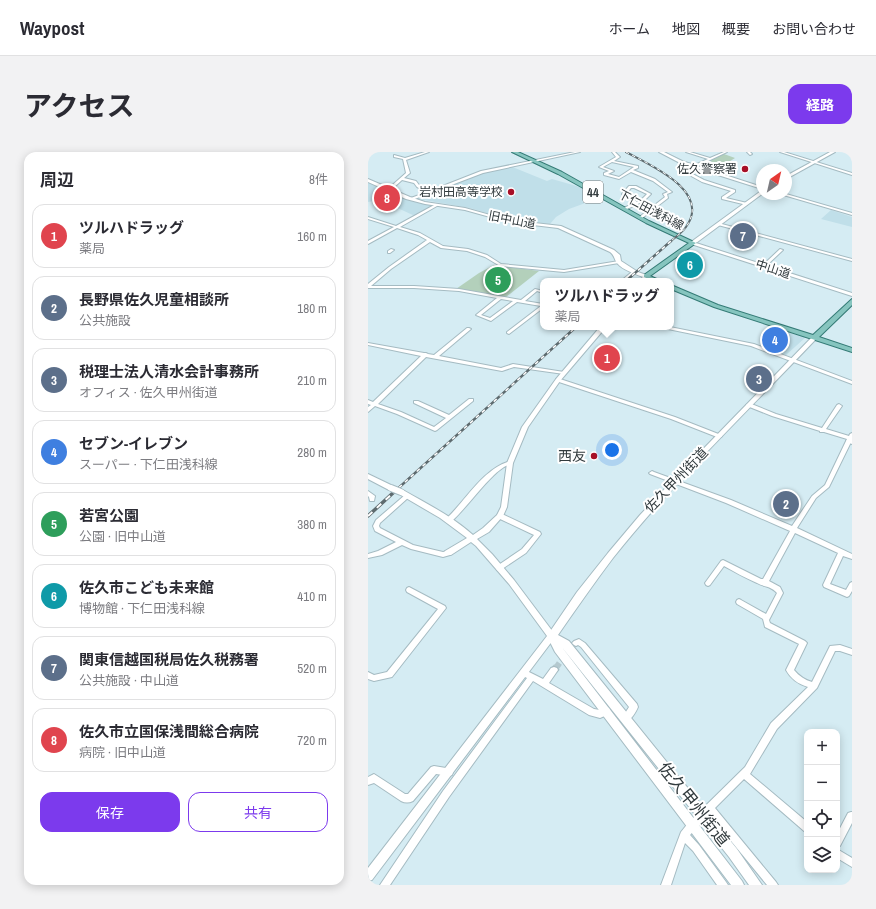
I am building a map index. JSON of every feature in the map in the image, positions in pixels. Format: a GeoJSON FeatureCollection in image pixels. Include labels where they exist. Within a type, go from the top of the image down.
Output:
{"type":"FeatureCollection","features":[{"type":"Feature","properties":{"kind":"main road","name":"下仁田浅科線"},"geometry":{"type":"LineString","coordinates":[[514,152],[537,160],[664,232],[693,243]]}},
{"type":"Feature","properties":{"kind":"main road"},"geometry":{"type":"LineString","coordinates":[[661,152],[674,159],[756,186]]}},
{"type":"Feature","properties":{"kind":"main road","name":"旧中山道"},"geometry":{"type":"LineString","coordinates":[[368,180],[412,199],[436,205],[465,209],[508,221],[559,227],[612,251],[617,255],[619,262],[643,278]]}},
{"type":"Feature","properties":{"kind":"main road"},"geometry":{"type":"LineString","coordinates":[[792,197],[852,214]]}},
{"type":"Feature","properties":{"kind":"main road","name":"下仁田浅科線"},"geometry":{"type":"LineString","coordinates":[[645,278],[693,243]]}},
{"type":"Feature","properties":{"kind":"main road"},"geometry":{"type":"LineString","coordinates":[[674,288],[716,306],[852,350]]}},
{"type":"Feature","properties":{"kind":"main road"},"geometry":{"type":"LineString","coordinates":[[815,337],[852,301]]}},
{"type":"Feature","properties":{"kind":"main road","name":"佐久甲州街道"},"geometry":{"type":"LineString","coordinates":[[552,636],[577,600],[630,530],[675,481],[815,337]]}},
{"type":"Feature","properties":{"kind":"main road","name":"佐久甲州街道"},"geometry":{"type":"LineString","coordinates":[[552,636],[558,649],[738,885]]}},
{"type":"Feature","properties":{"kind":"main road","name":"佐久甲州街道"},"geometry":{"type":"LineString","coordinates":[[552,636],[566,644],[626,718],[706,812],[756,885]]}},
{"type":"Feature","properties":{"kind":"street"},"geometry":{"type":"LineString","coordinates":[[395,156],[405,159],[424,152]]}},
{"type":"Feature","properties":{"kind":"street"},"geometry":{"type":"LineString","coordinates":[[412,199],[478,173],[579,152]]}},
{"type":"Feature","properties":{"kind":"street"},"geometry":{"type":"LineString","coordinates":[[612,161],[637,167],[619,178],[605,174],[612,170],[601,167],[619,156],[613,152]]}},
{"type":"Feature","properties":{"kind":"street"},"geometry":{"type":"LineString","coordinates":[[687,152],[710,159]]}},
{"type":"Feature","properties":{"kind":"street"},"geometry":{"type":"LineString","coordinates":[[724,152],[685,171],[703,181],[734,191],[723,198],[746,204]]}},
{"type":"Feature","properties":{"kind":"street"},"geometry":{"type":"LineString","coordinates":[[781,152],[852,174]]}},
{"type":"Feature","properties":{"kind":"street"},"geometry":{"type":"LineString","coordinates":[[792,175],[834,152]]}},
{"type":"Feature","properties":{"kind":"street"},"geometry":{"type":"LineString","coordinates":[[390,189],[408,173],[403,161],[405,159]]}},
{"type":"Feature","properties":{"kind":"street"},"geometry":{"type":"LineString","coordinates":[[632,171],[654,180],[670,192],[664,194],[667,197],[640,218]]}},
{"type":"Feature","properties":{"kind":"street"},"geometry":{"type":"LineString","coordinates":[[402,179],[415,182],[418,186],[430,192]]}},
{"type":"Feature","properties":{"kind":"street"},"geometry":{"type":"LineString","coordinates":[[625,209],[636,203],[648,194],[635,187],[630,187],[624,194],[636,203]]}},
{"type":"Feature","properties":{"kind":"street"},"geometry":{"type":"LineString","coordinates":[[693,243],[756,196]]}},
{"type":"Feature","properties":{"kind":"street"},"geometry":{"type":"LineString","coordinates":[[368,243],[436,205]]}},
{"type":"Feature","properties":{"kind":"street"},"geometry":{"type":"LineString","coordinates":[[368,218],[408,230],[442,247],[468,250],[486,256],[496,264],[522,268],[570,271],[619,262]]}},
{"type":"Feature","properties":{"kind":"street"},"geometry":{"type":"LineString","coordinates":[[719,224],[852,260]]}},
{"type":"Feature","properties":{"kind":"street"},"geometry":{"type":"LineString","coordinates":[[368,287],[390,268],[430,240]]}},
{"type":"Feature","properties":{"kind":"street","name":"中山道"},"geometry":{"type":"LineString","coordinates":[[693,243],[852,295]]}},
{"type":"Feature","properties":{"kind":"street"},"geometry":{"type":"LineString","coordinates":[[764,266],[781,250]]}},
{"type":"Feature","properties":{"kind":"street"},"geometry":{"type":"LineString","coordinates":[[627,278],[634,272]]}},
{"type":"Feature","properties":{"kind":"street"},"geometry":{"type":"LineString","coordinates":[[368,287],[414,287],[459,290],[540,305]]}},
{"type":"Feature","properties":{"kind":"street"},"geometry":{"type":"LineString","coordinates":[[501,298],[478,315],[491,320],[536,290],[540,291]]}},
{"type":"Feature","properties":{"kind":"street"},"geometry":{"type":"LineString","coordinates":[[510,333],[540,308]]}},
{"type":"Feature","properties":{"kind":"street"},"geometry":{"type":"LineString","coordinates":[[436,356],[469,329]]}},
{"type":"Feature","properties":{"kind":"street"},"geometry":{"type":"LineString","coordinates":[[674,329],[736,340],[852,383]]}},
{"type":"Feature","properties":{"kind":"street"},"geometry":{"type":"LineString","coordinates":[[404,494],[376,526],[377,529],[411,547],[443,555],[486,530],[500,516],[504,507],[510,463],[525,427],[564,372],[600,330]]}},
{"type":"Feature","properties":{"kind":"street"},"geometry":{"type":"LineString","coordinates":[[368,344],[426,354],[502,370],[514,365],[564,372]]}},
{"type":"Feature","properties":{"kind":"street"},"geometry":{"type":"LineString","coordinates":[[368,410],[426,354]]}},
{"type":"Feature","properties":{"kind":"street"},"geometry":{"type":"LineString","coordinates":[[558,380],[673,418],[719,436]]}},
{"type":"Feature","properties":{"kind":"street"},"geometry":{"type":"LineString","coordinates":[[426,400],[418,403],[449,417]]}},
{"type":"Feature","properties":{"kind":"street"},"geometry":{"type":"LineString","coordinates":[[368,402],[399,413],[434,429],[471,400]]}},
{"type":"Feature","properties":{"kind":"street"},"geometry":{"type":"LineString","coordinates":[[749,404],[774,415],[851,439],[827,486],[814,497],[793,529],[793,532],[765,582]]}},
{"type":"Feature","properties":{"kind":"street"},"geometry":{"type":"LineString","coordinates":[[822,431],[840,406]]}},
{"type":"Feature","properties":{"kind":"street"},"geometry":{"type":"LineString","coordinates":[[449,520],[457,513],[474,491],[491,475],[503,464],[510,463]]}},
{"type":"Feature","properties":{"kind":"street"},"geometry":{"type":"LineString","coordinates":[[652,474],[675,481],[793,529],[852,557]]}},
{"type":"Feature","properties":{"kind":"street"},"geometry":{"type":"LineString","coordinates":[[368,476],[404,494],[449,520],[472,538],[499,568],[552,636],[528,675],[385,885]]}},
{"type":"Feature","properties":{"kind":"street"},"geometry":{"type":"LineString","coordinates":[[368,493],[372,496],[372,500]]}},
{"type":"Feature","properties":{"kind":"street"},"geometry":{"type":"LineString","coordinates":[[499,568],[524,551],[538,534],[500,516]]}},
{"type":"Feature","properties":{"kind":"street"},"geometry":{"type":"LineString","coordinates":[[368,556],[380,554],[402,542]]}},
{"type":"Feature","properties":{"kind":"street"},"geometry":{"type":"LineString","coordinates":[[842,552],[826,584],[847,594],[852,585]]}},
{"type":"Feature","properties":{"kind":"street"},"geometry":{"type":"LineString","coordinates":[[708,583],[723,564],[778,589],[780,593],[767,618],[767,625],[803,643],[790,670],[802,683],[814,686]]}},
{"type":"Feature","properties":{"kind":"street"},"geometry":{"type":"LineString","coordinates":[[368,675],[374,678],[389,675],[443,608],[409,590]]}},
{"type":"Feature","properties":{"kind":"street"},"geometry":{"type":"LineString","coordinates":[[739,602],[767,618]]}},
{"type":"Feature","properties":{"kind":"street"},"geometry":{"type":"LineString","coordinates":[[576,643],[579,642],[583,645],[634,707],[626,718]]}},
{"type":"Feature","properties":{"kind":"street"},"geometry":{"type":"LineString","coordinates":[[666,885],[684,836],[692,825],[744,774],[774,726],[814,686],[833,648],[840,648],[852,652]]}},
{"type":"Feature","properties":{"kind":"street"},"geometry":{"type":"LineString","coordinates":[[544,684],[554,670]]}},
{"type":"Feature","properties":{"kind":"street"},"geometry":{"type":"LineString","coordinates":[[528,675],[592,712],[600,714],[606,711]]}},
{"type":"Feature","properties":{"kind":"street"},"geometry":{"type":"LineString","coordinates":[[368,876],[449,772],[528,675]]}},
{"type":"Feature","properties":{"kind":"street"},"geometry":{"type":"LineString","coordinates":[[368,781],[374,778],[404,798],[410,798],[434,770],[449,772]]}},
{"type":"Feature","properties":{"kind":"street"},"geometry":{"type":"LineString","coordinates":[[744,774],[804,825]]}},
{"type":"Feature","properties":{"kind":"street"},"geometry":{"type":"LineString","coordinates":[[706,812],[773,885]]}},
{"type":"Feature","properties":{"kind":"street"},"geometry":{"type":"LineString","coordinates":[[840,837],[851,816]]}},
{"type":"Feature","properties":{"kind":"street"},"geometry":{"type":"LineString","coordinates":[[684,836],[696,848],[723,885]]}},
{"type":"Feature","properties":{"kind":"street"},"geometry":{"type":"LineString","coordinates":[[840,855],[852,863]]}},
{"type":"Feature","properties":{"kind":"shaded area","name":"岩村田高等学校"},"geometry":{"type":"Polygon","coordinates":[[[510,166],[547,181],[552,179],[580,187],[599,198],[569,209],[556,217],[550,224],[507,219],[470,208],[418,199],[476,174],[510,166]]]}},
{"type":"Feature","properties":{"kind":"shaded area"},"geometry":{"type":"Polygon","coordinates":[[[368,182],[418,202],[432,205],[415,216],[380,200],[368,202],[368,182]]]}},
{"type":"Feature","properties":{"kind":"shaded area"},"geometry":{"type":"Polygon","coordinates":[[[831,210],[852,217],[852,227],[821,219],[831,210]]]}},
{"type":"Feature","properties":{"kind":"shaded area"},"geometry":{"type":"Polygon","coordinates":[[[776,327],[806,337],[786,355],[761,347],[769,337],[767,336],[776,327]]]}},
{"type":"Feature","properties":{"kind":"green space"},"geometry":{"type":"Polygon","coordinates":[[[724,154],[735,158],[724,165],[709,161],[724,154]]]}},
{"type":"Feature","properties":{"kind":"green space"},"geometry":{"type":"Polygon","coordinates":[[[494,265],[539,271],[506,297],[456,289],[479,273],[494,265]]]}},
{"type":"Feature","properties":{"kind":"tunnel"},"geometry":{"type":"LineString","coordinates":[[556,668],[565,655]]}},
{"type":"Feature","properties":{"kind":"railway"},"geometry":{"type":"LineString","coordinates":[[626,152],[649,164],[675,181],[685,191],[691,202],[692,214],[686,227],[670,242]]}},
{"type":"Feature","properties":{"kind":"railway"},"geometry":{"type":"LineString","coordinates":[[629,278],[671,241]]}},
{"type":"Feature","properties":{"kind":"railway"},"geometry":{"type":"LineString","coordinates":[[393,493],[573,330]]}},
{"type":"Feature","properties":{"kind":"railway"},"geometry":{"type":"LineString","coordinates":[[368,516],[394,492]]}},
{"type":"Feature","properties":{"kind":"place","name":"佐久警察署"},"geometry":{"type":"Point","coordinates":[745,169]}},
{"type":"Feature","properties":{"kind":"place","name":"岩村田高等学校"},"geometry":{"type":"Point","coordinates":[511,192]}},
{"type":"Feature","properties":{"kind":"place","name":"佐久市立国保浅間総合病院"},"geometry":{"type":"Point","coordinates":[387,198]}},
{"type":"Feature","properties":{"kind":"place","name":"関東信越国税局佐久税務署"},"geometry":{"type":"Point","coordinates":[743,236]}},
{"type":"Feature","properties":{"kind":"place","name":"佐久市こども未来館"},"geometry":{"type":"Point","coordinates":[690,265]}},
{"type":"Feature","properties":{"kind":"place","name":"若宮公園"},"geometry":{"type":"Point","coordinates":[498,280]}},
{"type":"Feature","properties":{"kind":"place","name":"セブン-イレブン"},"geometry":{"type":"Point","coordinates":[775,340]}},
{"type":"Feature","properties":{"kind":"place","name":"ツルハドラッグ"},"geometry":{"type":"Point","coordinates":[607,358]}},
{"type":"Feature","properties":{"kind":"place","name":"税理士法人清水会計事務所"},"geometry":{"type":"Point","coordinates":[759,379]}},
{"type":"Feature","properties":{"kind":"place","name":"西友"},"geometry":{"type":"Point","coordinates":[594,456]}},
{"type":"Feature","properties":{"kind":"place","name":"長野県佐久児童相談所"},"geometry":{"type":"Point","coordinates":[786,504]}}]}
